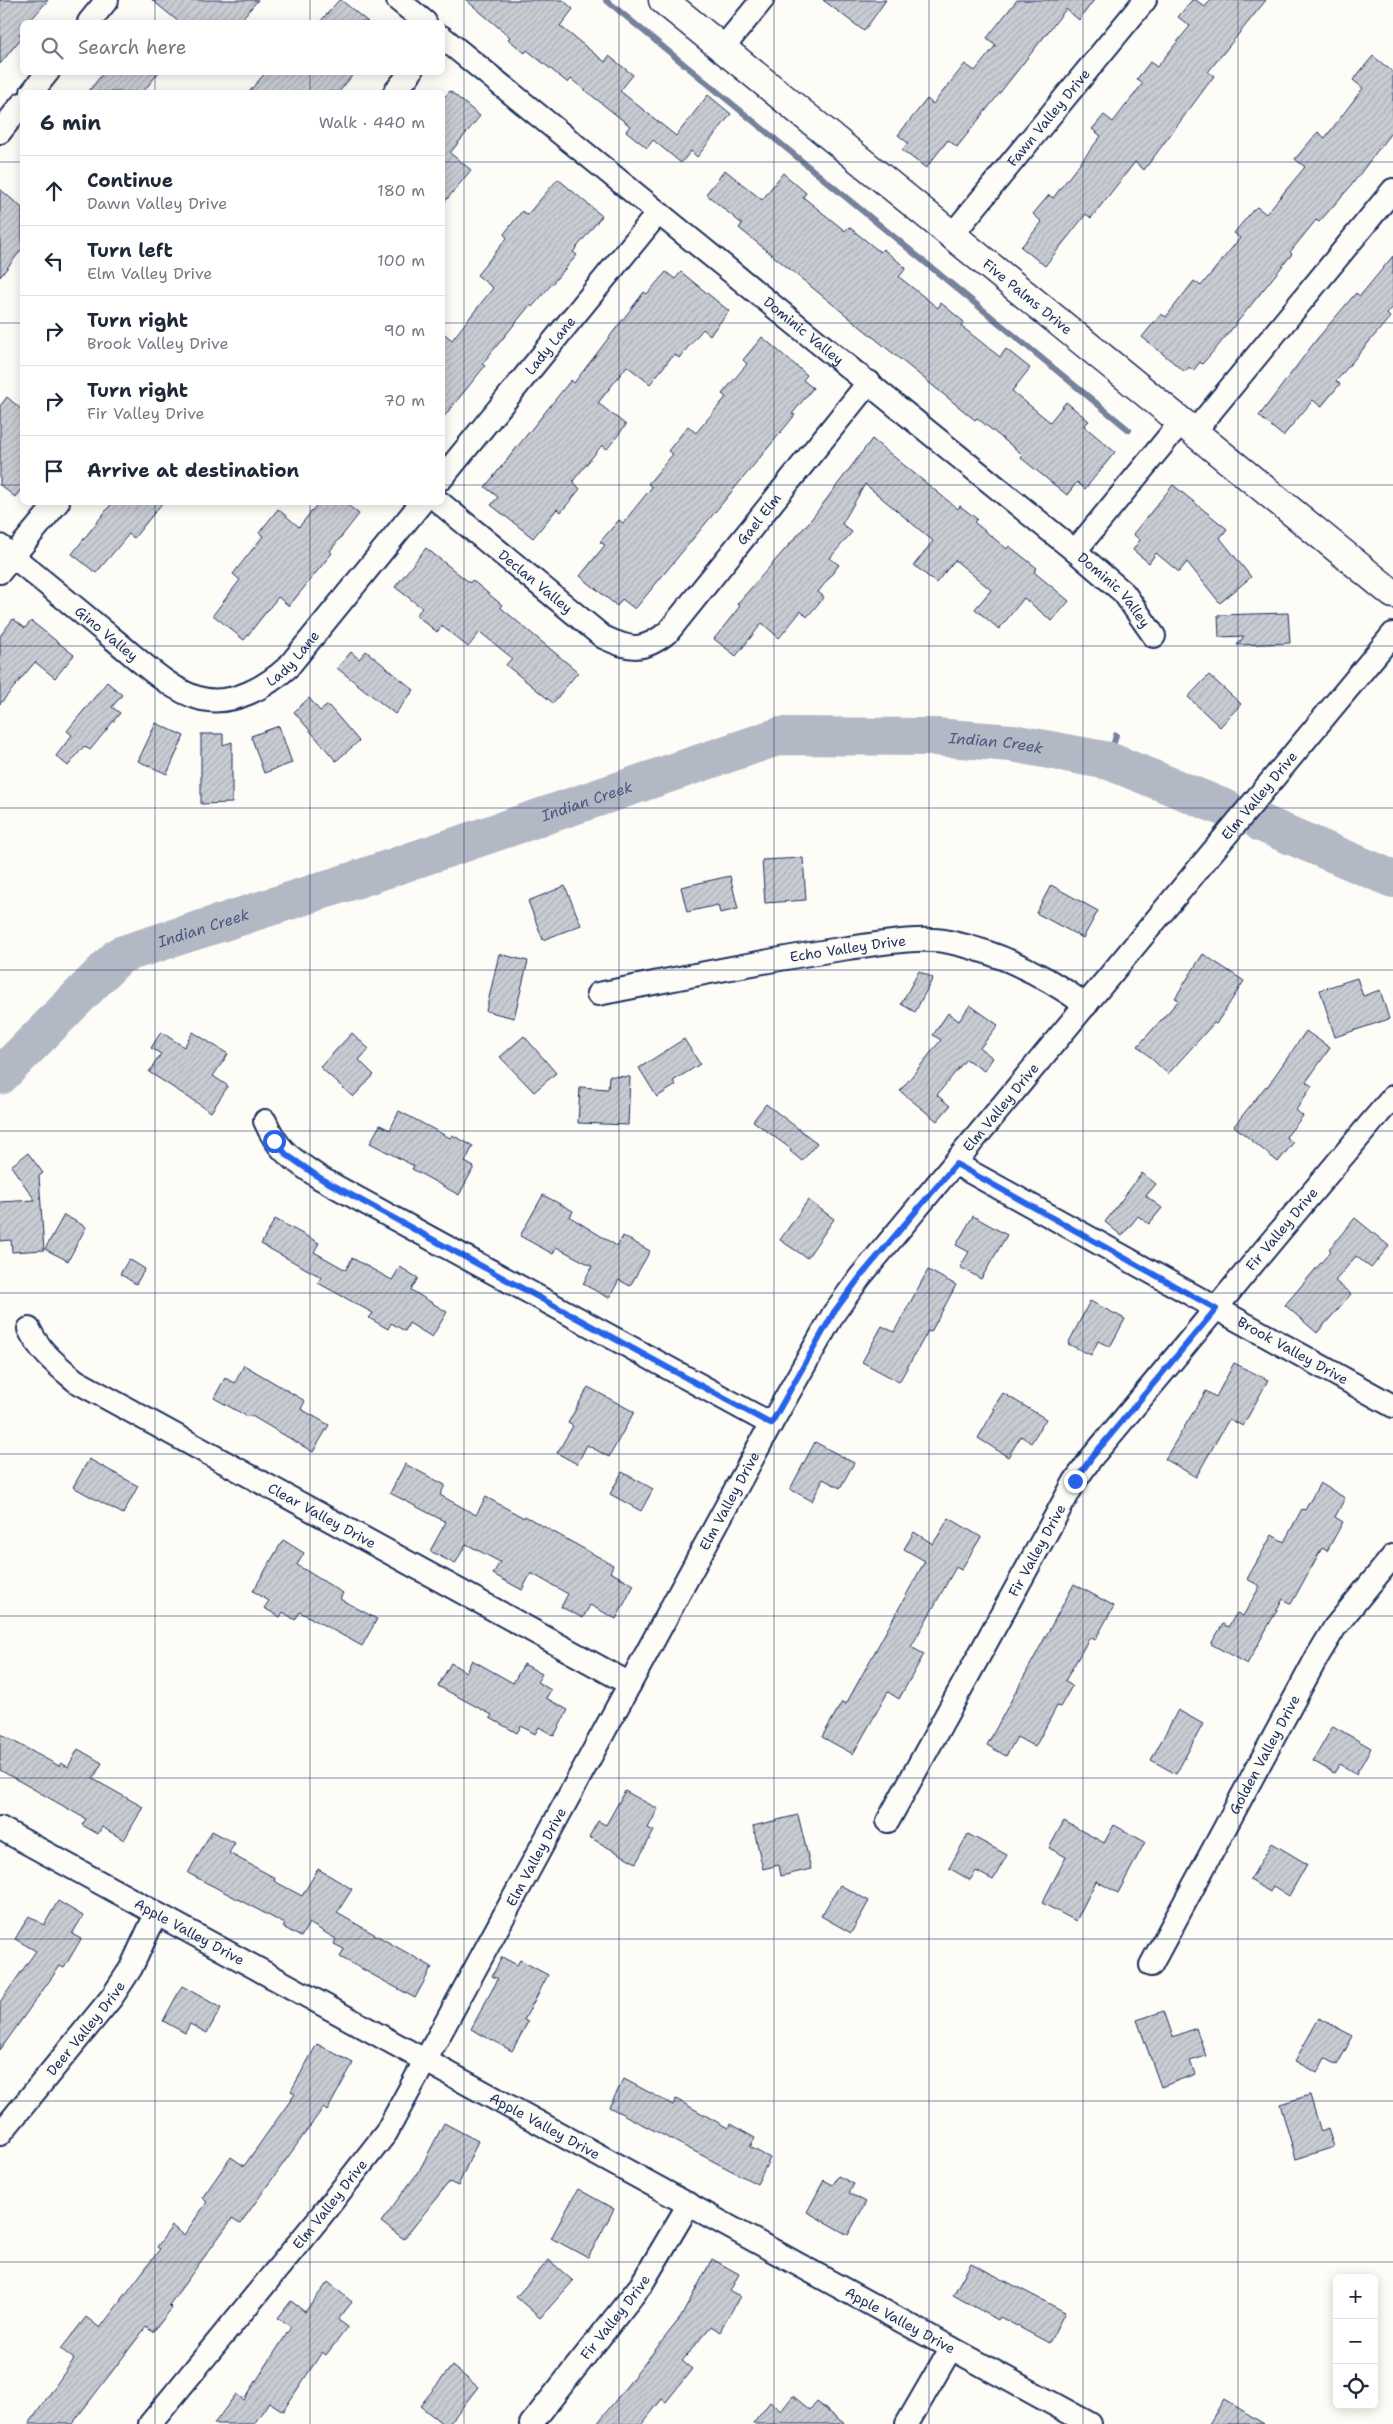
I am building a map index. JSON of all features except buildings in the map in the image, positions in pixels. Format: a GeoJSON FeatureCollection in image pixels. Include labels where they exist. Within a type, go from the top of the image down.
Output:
{"type":"FeatureCollection","features":[{"type":"Feature","properties":{"kind":"street"},"geometry":{"type":"LineString","coordinates":[[91,20],[107,0]]}},
{"type":"Feature","properties":{"kind":"street"},"geometry":{"type":"LineString","coordinates":[[398,0],[423,20]]}},
{"type":"Feature","properties":{"kind":"street","name":"Five Palms Drive"},"geometry":{"type":"LineString","coordinates":[[662,0],[1393,594]]}},
{"type":"Feature","properties":{"kind":"street"},"geometry":{"type":"LineString","coordinates":[[722,49],[762,0]]}},
{"type":"Feature","properties":{"kind":"street","name":"Fawn Valley Drive"},"geometry":{"type":"LineString","coordinates":[[952,235],[1145,0]]}},
{"type":"Feature","properties":{"kind":"street","name":"Dominic Valley"},"geometry":{"type":"LineString","coordinates":[[445,39],[1075,551],[1124,593],[1154,636]]}},
{"type":"Feature","properties":{"kind":"street"},"geometry":{"type":"LineString","coordinates":[[34,90],[46,75]]}},
{"type":"Feature","properties":{"kind":"street"},"geometry":{"type":"LineString","coordinates":[[397,90],[409,75]]}},
{"type":"Feature","properties":{"kind":"street"},"geometry":{"type":"LineString","coordinates":[[0,132],[20,107]]}},
{"type":"Feature","properties":{"kind":"street"},"geometry":{"type":"LineString","coordinates":[[1075,551],[1188,427],[1393,190]]}},
{"type":"Feature","properties":{"kind":"street","name":"Lady Lane"},"geometry":{"type":"LineString","coordinates":[[445,474],[658,212]]}},
{"type":"Feature","properties":{"kind":"street","name":"Gael Elm"},"geometry":{"type":"LineString","coordinates":[[639,648],[654,642],[668,632],[869,382]]}},
{"type":"Feature","properties":{"kind":"street"},"geometry":{"type":"LineString","coordinates":[[4,558],[55,505]]}},
{"type":"Feature","properties":{"kind":"street","name":"Lady Lane"},"geometry":{"type":"LineString","coordinates":[[224,699],[253,692],[272,681],[288,667],[420,505]]}},
{"type":"Feature","properties":{"kind":"street","name":"Declan Valley"},"geometry":{"type":"LineString","coordinates":[[443,505],[603,637],[622,646],[639,648]]}},
{"type":"Feature","properties":{"kind":"street","name":"Gino Valley"},"geometry":{"type":"LineString","coordinates":[[4,558],[167,682],[202,699],[224,699]]}},
{"type":"Feature","properties":{"kind":"street","name":"Elm Valley Drive"},"geometry":{"type":"LineString","coordinates":[[150,2424],[375,2148],[834,1312],[860,1277],[956,1164],[1393,634]]}},
{"type":"Feature","properties":{"kind":"street","name":"Echo Valley Drive"},"geometry":{"type":"LineString","coordinates":[[598,994],[812,953],[896,941],[949,942],[1005,959],[1029,970],[1067,991],[1086,1005]]}},
{"type":"Feature","properties":{"kind":"street","name":"Fir Valley Drive"},"geometry":{"type":"LineString","coordinates":[[888,1821],[1075,1481],[1092,1457],[1216,1309],[1279,1230],[1393,1097]]}},
{"type":"Feature","properties":{"kind":"street"},"geometry":{"type":"LineString","coordinates":[[265,1121],[274,1141],[287,1155],[320,1178],[771,1424]]}},
{"type":"Feature","properties":{"kind":"street","name":"Brook Valley Drive"},"geometry":{"type":"LineString","coordinates":[[956,1164],[1393,1406]]}},
{"type":"Feature","properties":{"kind":"street","name":"Clear Valley Drive"},"geometry":{"type":"LineString","coordinates":[[29,1329],[36,1343],[48,1358],[76,1381],[630,1684]]}},
{"type":"Feature","properties":{"kind":"street","name":"Golden Valley Drive"},"geometry":{"type":"LineString","coordinates":[[1151,1965],[1317,1656],[1335,1627],[1393,1556]]}},
{"type":"Feature","properties":{"kind":"street","name":"Apple Valley Drive"},"geometry":{"type":"LineString","coordinates":[[0,1828],[1090,2424]]}},
{"type":"Feature","properties":{"kind":"street","name":"Deer Valley Drive"},"geometry":{"type":"LineString","coordinates":[[0,2134],[112,1997],[131,1968],[156,1914]]}},
{"type":"Feature","properties":{"kind":"street","name":"Fir Valley Drive"},"geometry":{"type":"LineString","coordinates":[[531,2424],[641,2285],[689,2204]]}},
{"type":"Feature","properties":{"kind":"street"},"geometry":{"type":"LineString","coordinates":[[908,2424],[951,2348]]}},
{"type":"Feature","properties":{"kind":"waterway"},"geometry":{"type":"LineString","coordinates":[[606,0],[1129,430]]}},
{"type":"Feature","properties":{"kind":"waterway"},"geometry":{"type":"LineString","coordinates":[[1109,761],[1116,735]]}},
{"type":"Feature","properties":{"kind":"waterway","name":"Indian Creek"},"geometry":{"type":"LineString","coordinates":[[0,1076],[120,955],[355,880],[780,736],[935,737],[1012,743],[1109,761],[1227,809]]}},
{"type":"Feature","properties":{"kind":"waterway","name":"Indian Creek"},"geometry":{"type":"LineString","coordinates":[[1261,823],[1393,879]]}},
{"type":"Feature","properties":{"kind":"route"},"geometry":{"type":"LineString","coordinates":[[274,1141],[287,1155],[320,1178],[771,1424],[834,1312],[860,1277],[956,1164],[1216,1309],[1092,1457],[1075,1481]]}}]}
